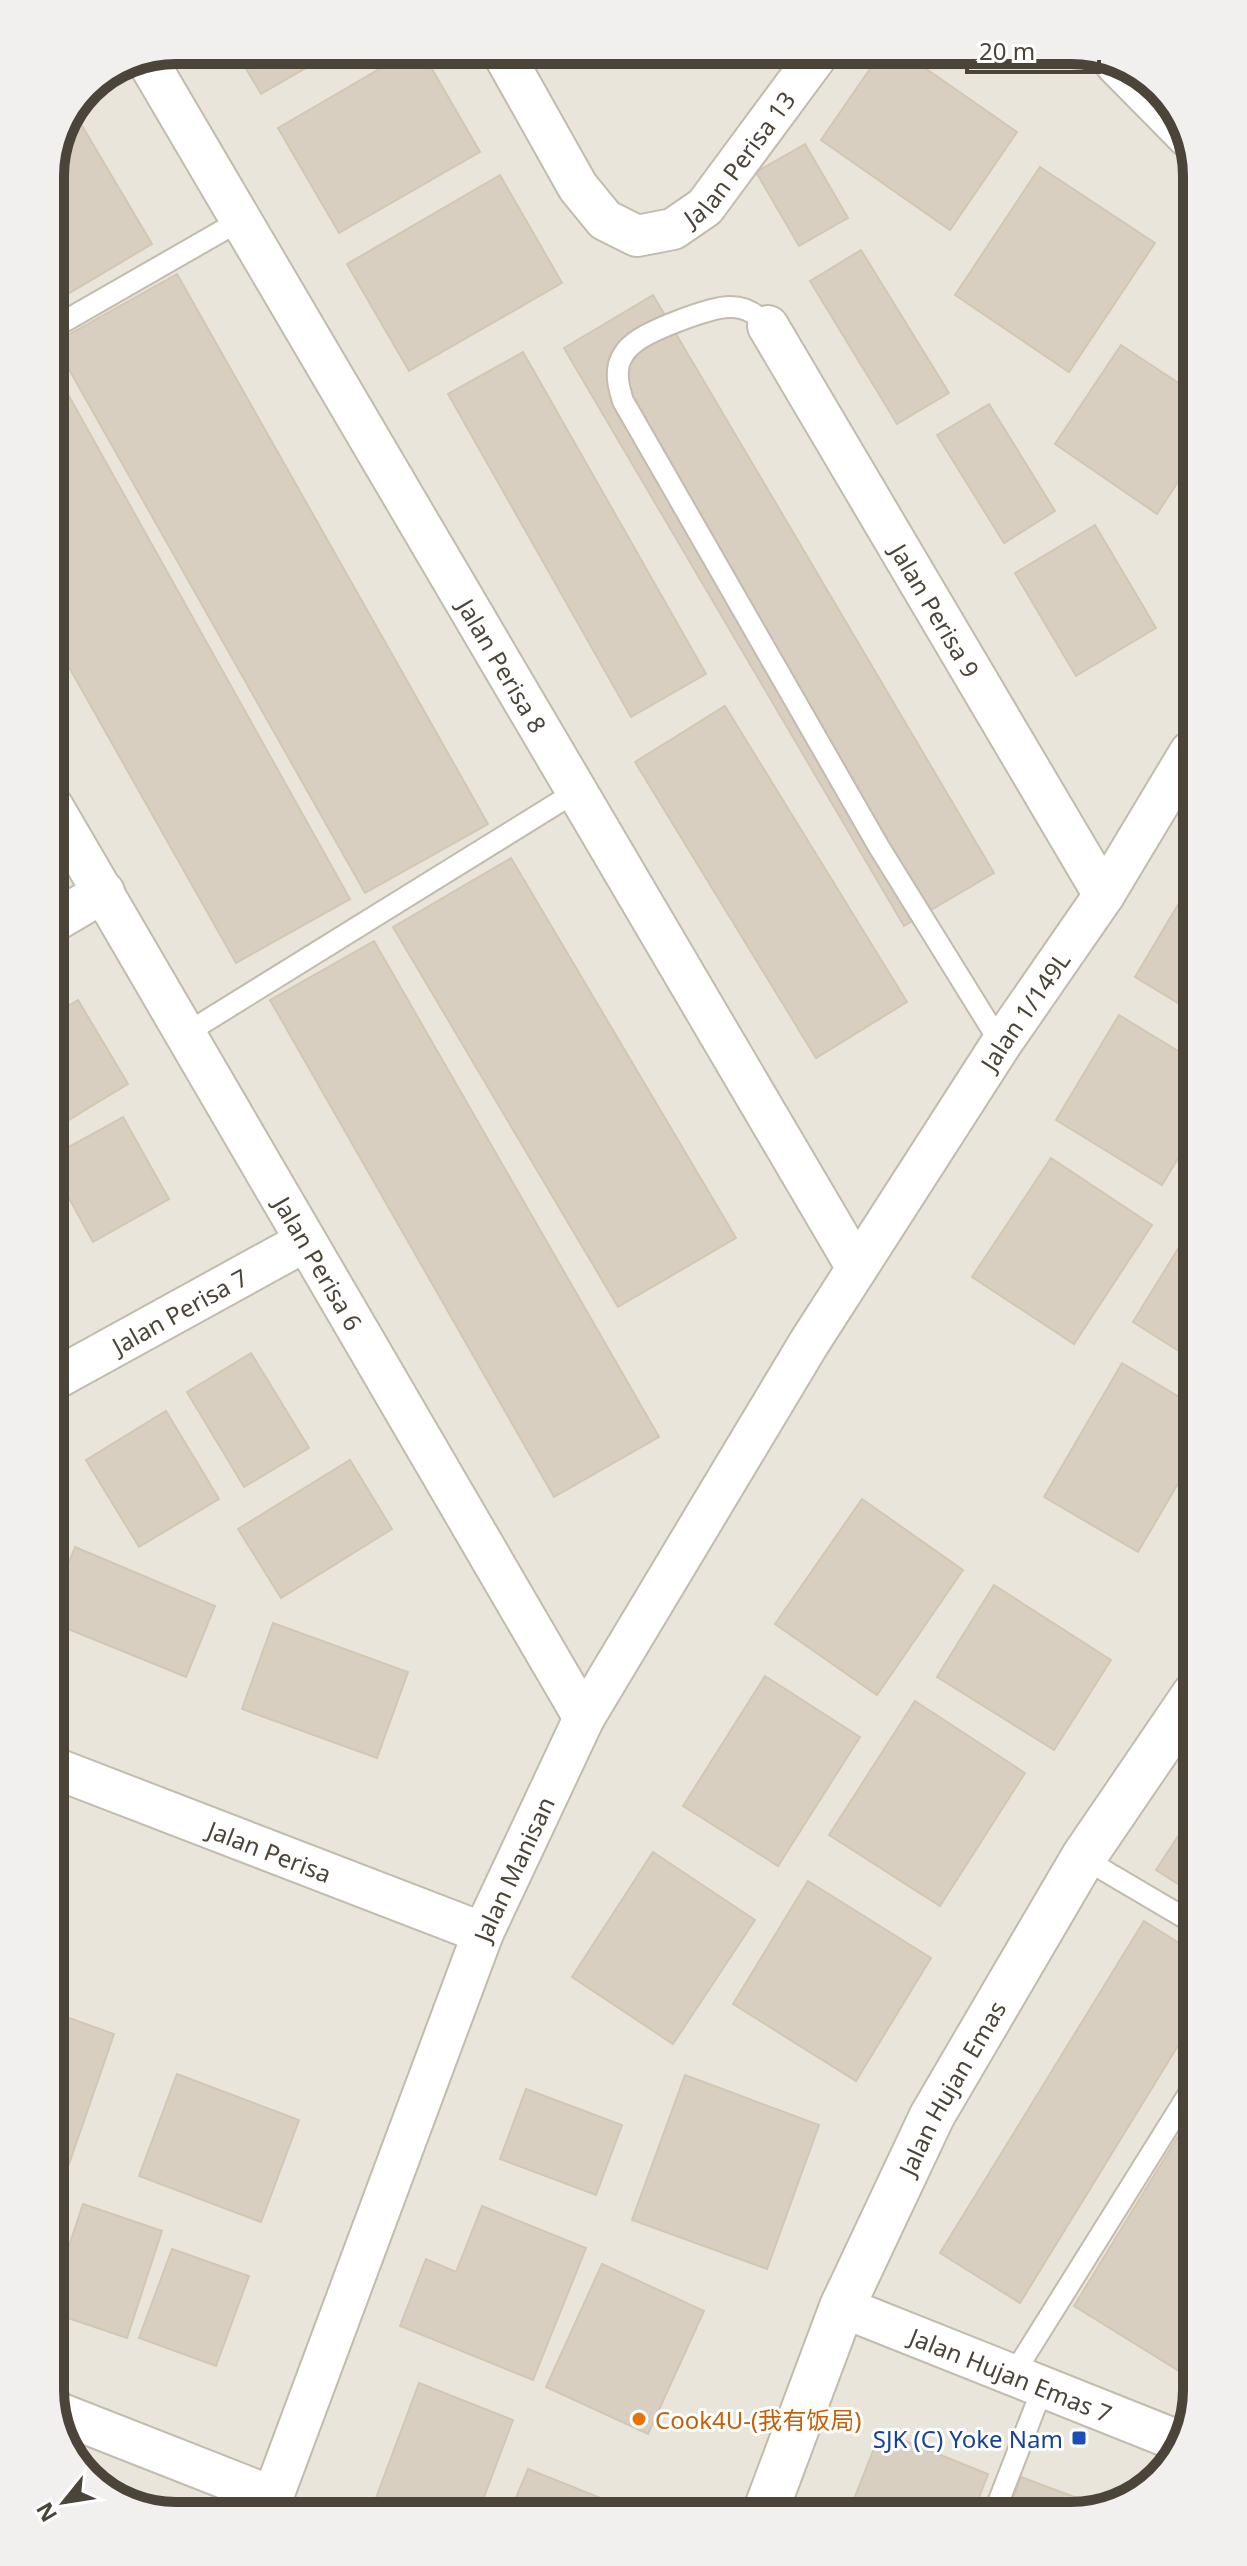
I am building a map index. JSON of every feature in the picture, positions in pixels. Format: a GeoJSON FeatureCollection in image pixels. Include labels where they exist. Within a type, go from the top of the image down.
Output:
{"type":"FeatureCollection","features":[{"type":"Feature","properties":{"kind":"street","name":"Jalan Perisa 13"},"geometry":{"type":"LineString","coordinates":[[509,64],[578,187],[605,220],[637,236],[673,229],[705,207],[811,64]]}},
{"type":"Feature","properties":{"kind":"street","name":"Jalan Perisa 8"},"geometry":{"type":"LineString","coordinates":[[151,67],[857,1268]]}},
{"type":"Feature","properties":{"kind":"street"},"geometry":{"type":"LineString","coordinates":[[1140,88],[1161,110]]}},
{"type":"Feature","properties":{"kind":"street","name":"Jalan Perisa 9"},"geometry":{"type":"LineString","coordinates":[[768,326],[1104,895]]}},
{"type":"Feature","properties":{"kind":"street","name":"Jalan 1/149L"},"geometry":{"type":"LineString","coordinates":[[857,1268],[1001,1044],[1104,895],[1183,764]]}},
{"type":"Feature","properties":{"kind":"street","name":"Jalan Perisa 6"},"geometry":{"type":"LineString","coordinates":[[64,825],[584,1718]]}},
{"type":"Feature","properties":{"kind":"street"},"geometry":{"type":"LineString","coordinates":[[64,916],[104,892]]}},
{"type":"Feature","properties":{"kind":"street","name":"Jalan Perisa 7"},"geometry":{"type":"LineString","coordinates":[[64,1374],[304,1242]]}},
{"type":"Feature","properties":{"kind":"street","name":"Jalan Manisan"},"geometry":{"type":"LineString","coordinates":[[270,2502],[483,1933],[584,1718],[857,1268]]}},
{"type":"Feature","properties":{"kind":"street","name":"Jalan Hujan Emas"},"geometry":{"type":"LineString","coordinates":[[769,2502],[842,2307],[932,2116],[1083,1858],[1183,1711]]}},
{"type":"Feature","properties":{"kind":"street","name":"Jalan Perisa"},"geometry":{"type":"LineString","coordinates":[[64,1772],[483,1933]]}},
{"type":"Feature","properties":{"kind":"street","name":"Jalan Hujan Emas 7"},"geometry":{"type":"LineString","coordinates":[[842,2307],[1172,2438]]}},
{"type":"Feature","properties":{"kind":"street"},"geometry":{"type":"LineString","coordinates":[[68,2417],[260,2502]]}},
{"type":"Feature","properties":{"kind":"lane"},"geometry":{"type":"LineString","coordinates":[[64,322],[241,220]]}},
{"type":"Feature","properties":{"kind":"lane"},"geometry":{"type":"LineString","coordinates":[[768,326],[745,308],[729,306],[646,334],[630,346],[620,363],[617,382],[623,401],[879,847],[1001,1044]]}},
{"type":"Feature","properties":{"kind":"lane"},"geometry":{"type":"LineString","coordinates":[[185,1034],[577,791]]}},
{"type":"Feature","properties":{"kind":"lane"},"geometry":{"type":"LineString","coordinates":[[1083,1858],[1183,1917]]}},
{"type":"Feature","properties":{"kind":"lane"},"geometry":{"type":"LineString","coordinates":[[998,2502],[1028,2381],[1183,2105]]}},
{"type":"Feature","properties":{"kind":"shaded area"},"geometry":{"type":"Polygon","coordinates":[[[176,64],[1078,64],[1107,70],[1133,83],[1160,108],[1174,133],[1181,154],[1183,176],[1183,2390],[1179,2419],[1164,2452],[1139,2479],[1114,2493],[1093,2500],[1071,2502],[169,2502],[140,2496],[114,2483],[104,2476],[104,2462],[90,2462],[73,2433],[66,2412],[64,2390],[64,169],[68,147],[87,108],[120,79],[140,70],[176,64]]]}},
{"type":"Feature","properties":{"kind":"building"},"geometry":{"type":"Polygon","coordinates":[[[243,64],[313,64],[261,94],[243,64]]]}},
{"type":"Feature","properties":{"kind":"building"},"geometry":{"type":"Polygon","coordinates":[[[388,64],[429,64],[480,152],[339,233],[278,128],[388,64]]]}},
{"type":"Feature","properties":{"kind":"building"},"geometry":{"type":"Polygon","coordinates":[[[873,64],[919,64],[1017,132],[950,230],[821,140],[873,64]]]}},
{"type":"Feature","properties":{"kind":"building"},"geometry":{"type":"Polygon","coordinates":[[[79,121],[152,244],[64,296],[64,169],[68,147],[79,121]]]}},
{"type":"Feature","properties":{"kind":"building"},"geometry":{"type":"Polygon","coordinates":[[[805,144],[848,218],[799,246],[756,172],[805,144]]]}},
{"type":"Feature","properties":{"kind":"building"},"geometry":{"type":"Polygon","coordinates":[[[1040,167],[1155,243],[1069,372],[955,295],[1040,167]]]}},
{"type":"Feature","properties":{"kind":"building"},"geometry":{"type":"Polygon","coordinates":[[[500,175],[562,283],[409,371],[347,264],[500,175]]]}},
{"type":"Feature","properties":{"kind":"building"},"geometry":{"type":"Polygon","coordinates":[[[861,250],[949,393],[897,424],[810,281],[861,250]]]}},
{"type":"Feature","properties":{"kind":"building"},"geometry":{"type":"Polygon","coordinates":[[[177,274],[488,824],[365,893],[64,361],[64,337],[177,274]]]}},
{"type":"Feature","properties":{"kind":"building"},"geometry":{"type":"Polygon","coordinates":[[[653,295],[994,873],[904,926],[564,348],[653,295]]]}},
{"type":"Feature","properties":{"kind":"building"},"geometry":{"type":"Polygon","coordinates":[[[1121,345],[1183,386],[1183,474],[1157,514],[1055,444],[1121,345]]]}},
{"type":"Feature","properties":{"kind":"building"},"geometry":{"type":"Polygon","coordinates":[[[523,352],[706,674],[631,717],[448,394],[523,352]]]}},
{"type":"Feature","properties":{"kind":"building"},"geometry":{"type":"Polygon","coordinates":[[[64,387],[350,899],[236,963],[64,658],[64,387]]]}},
{"type":"Feature","properties":{"kind":"building"},"geometry":{"type":"Polygon","coordinates":[[[989,404],[1055,511],[1004,543],[937,435],[989,404]]]}},
{"type":"Feature","properties":{"kind":"building"},"geometry":{"type":"Polygon","coordinates":[[[1095,525],[1156,628],[1076,676],[1015,573],[1095,525]]]}},
{"type":"Feature","properties":{"kind":"building"},"geometry":{"type":"Polygon","coordinates":[[[725,706],[907,1002],[816,1058],[635,762],[725,706]]]}},
{"type":"Feature","properties":{"kind":"building"},"geometry":{"type":"Polygon","coordinates":[[[511,858],[736,1238],[618,1307],[393,927],[511,858]]]}},
{"type":"Feature","properties":{"kind":"building"},"geometry":{"type":"Polygon","coordinates":[[[1183,896],[1183,1006],[1135,977],[1183,896]]]}},
{"type":"Feature","properties":{"kind":"building"},"geometry":{"type":"Polygon","coordinates":[[[374,941],[659,1437],[554,1497],[270,1000],[374,941]]]}},
{"type":"Feature","properties":{"kind":"building"},"geometry":{"type":"Polygon","coordinates":[[[78,1000],[128,1084],[64,1123],[64,1008],[78,1000]]]}},
{"type":"Feature","properties":{"kind":"building"},"geometry":{"type":"Polygon","coordinates":[[[1119,1015],[1183,1054],[1183,1150],[1162,1185],[1056,1120],[1119,1015]]]}},
{"type":"Feature","properties":{"kind":"building"},"geometry":{"type":"Polygon","coordinates":[[[123,1117],[169,1199],[93,1242],[64,1189],[64,1149],[123,1117]]]}},
{"type":"Feature","properties":{"kind":"building"},"geometry":{"type":"Polygon","coordinates":[[[1051,1158],[1152,1225],[1074,1344],[972,1277],[1051,1158]]]}},
{"type":"Feature","properties":{"kind":"building"},"geometry":{"type":"Polygon","coordinates":[[[1183,1241],[1183,1354],[1133,1322],[1183,1241]]]}},
{"type":"Feature","properties":{"kind":"building"},"geometry":{"type":"Polygon","coordinates":[[[251,1353],[309,1448],[244,1487],[187,1392],[251,1353]]]}},
{"type":"Feature","properties":{"kind":"building"},"geometry":{"type":"Polygon","coordinates":[[[1122,1363],[1183,1399],[1183,1475],[1138,1552],[1044,1497],[1122,1363]]]}},
{"type":"Feature","properties":{"kind":"building"},"geometry":{"type":"Polygon","coordinates":[[[166,1411],[219,1499],[139,1547],[86,1460],[166,1411]]]}},
{"type":"Feature","properties":{"kind":"building"},"geometry":{"type":"Polygon","coordinates":[[[350,1460],[392,1529],[281,1598],[238,1529],[350,1460]]]}},
{"type":"Feature","properties":{"kind":"building"},"geometry":{"type":"Polygon","coordinates":[[[862,1499],[963,1570],[877,1695],[775,1624],[862,1499]]]}},
{"type":"Feature","properties":{"kind":"building"},"geometry":{"type":"Polygon","coordinates":[[[75,1547],[215,1606],[186,1677],[64,1627],[64,1575],[75,1547]]]}},
{"type":"Feature","properties":{"kind":"building"},"geometry":{"type":"Polygon","coordinates":[[[994,1585],[1111,1660],[1054,1750],[937,1677],[994,1585]]]}},
{"type":"Feature","properties":{"kind":"building"},"geometry":{"type":"Polygon","coordinates":[[[273,1623],[408,1672],[377,1758],[242,1709],[273,1623]]]}},
{"type":"Feature","properties":{"kind":"building"},"geometry":{"type":"Polygon","coordinates":[[[765,1676],[860,1737],[778,1866],[683,1806],[765,1676]]]}},
{"type":"Feature","properties":{"kind":"building"},"geometry":{"type":"Polygon","coordinates":[[[915,1701],[1025,1773],[940,1906],[829,1835],[915,1701]]]}},
{"type":"Feature","properties":{"kind":"building"},"geometry":{"type":"Polygon","coordinates":[[[1183,1828],[1183,1887],[1156,1870],[1183,1828]]]}},
{"type":"Feature","properties":{"kind":"building"},"geometry":{"type":"Polygon","coordinates":[[[653,1852],[755,1920],[673,2044],[572,1977],[653,1852]]]}},
{"type":"Feature","properties":{"kind":"building"},"geometry":{"type":"Polygon","coordinates":[[[808,1881],[931,1958],[856,2081],[733,2004],[808,1881]]]}},
{"type":"Feature","properties":{"kind":"building"},"geometry":{"type":"Polygon","coordinates":[[[1144,1921],[1183,1945],[1183,2038],[1020,2303],[940,2253],[1144,1921]]]}},
{"type":"Feature","properties":{"kind":"building"},"geometry":{"type":"Polygon","coordinates":[[[64,2016],[114,2034],[69,2164],[64,2162],[64,2016]]]}},
{"type":"Feature","properties":{"kind":"building"},"geometry":{"type":"Polygon","coordinates":[[[177,2074],[299,2120],[261,2222],[139,2176],[177,2074]]]}},
{"type":"Feature","properties":{"kind":"building"},"geometry":{"type":"Polygon","coordinates":[[[685,2075],[819,2125],[767,2269],[632,2220],[685,2075]]]}},
{"type":"Feature","properties":{"kind":"building"},"geometry":{"type":"Polygon","coordinates":[[[526,2089],[622,2125],[596,2195],[500,2159],[526,2089]]]}},
{"type":"Feature","properties":{"kind":"building"},"geometry":{"type":"Polygon","coordinates":[[[1183,2128],[1183,2373],[1074,2306],[1183,2128]]]}},
{"type":"Feature","properties":{"kind":"building"},"geometry":{"type":"Polygon","coordinates":[[[83,2204],[162,2231],[127,2338],[64,2317],[64,2261],[83,2204]]]}},
{"type":"Feature","properties":{"kind":"building"},"geometry":{"type":"Polygon","coordinates":[[[482,2206],[586,2248],[533,2380],[400,2326],[426,2259],[456,2272],[482,2206]]]}},
{"type":"Feature","properties":{"kind":"building"},"geometry":{"type":"Polygon","coordinates":[[[172,2249],[249,2276],[216,2366],[139,2338],[172,2249]]]}},
{"type":"Feature","properties":{"kind":"building"},"geometry":{"type":"Polygon","coordinates":[[[602,2264],[704,2311],[648,2434],[546,2387],[602,2264]]]}},
{"type":"Feature","properties":{"kind":"building"},"geometry":{"type":"Polygon","coordinates":[[[419,2383],[513,2420],[482,2502],[374,2502],[419,2383]]]}},
{"type":"Feature","properties":{"kind":"building"},"geometry":{"type":"Polygon","coordinates":[[[881,2431],[988,2474],[977,2502],[853,2502],[881,2431]]]}},
{"type":"Feature","properties":{"kind":"building"},"geometry":{"type":"Polygon","coordinates":[[[528,2469],[610,2502],[514,2502],[528,2469]]]}},
{"type":"Feature","properties":{"kind":"building"},"geometry":{"type":"Polygon","coordinates":[[[1021,2477],[1084,2501],[1071,2502],[1012,2502],[1021,2477]]]}},
{"type":"Feature","properties":{"kind":"place","name":"Cook4U-(我有饭局)"},"geometry":{"type":"Point","coordinates":[639,2419]}},
{"type":"Feature","properties":{"kind":"place","name":"SJK (C) Yoke Nam"},"geometry":{"type":"Point","coordinates":[1079,2438]}}]}
